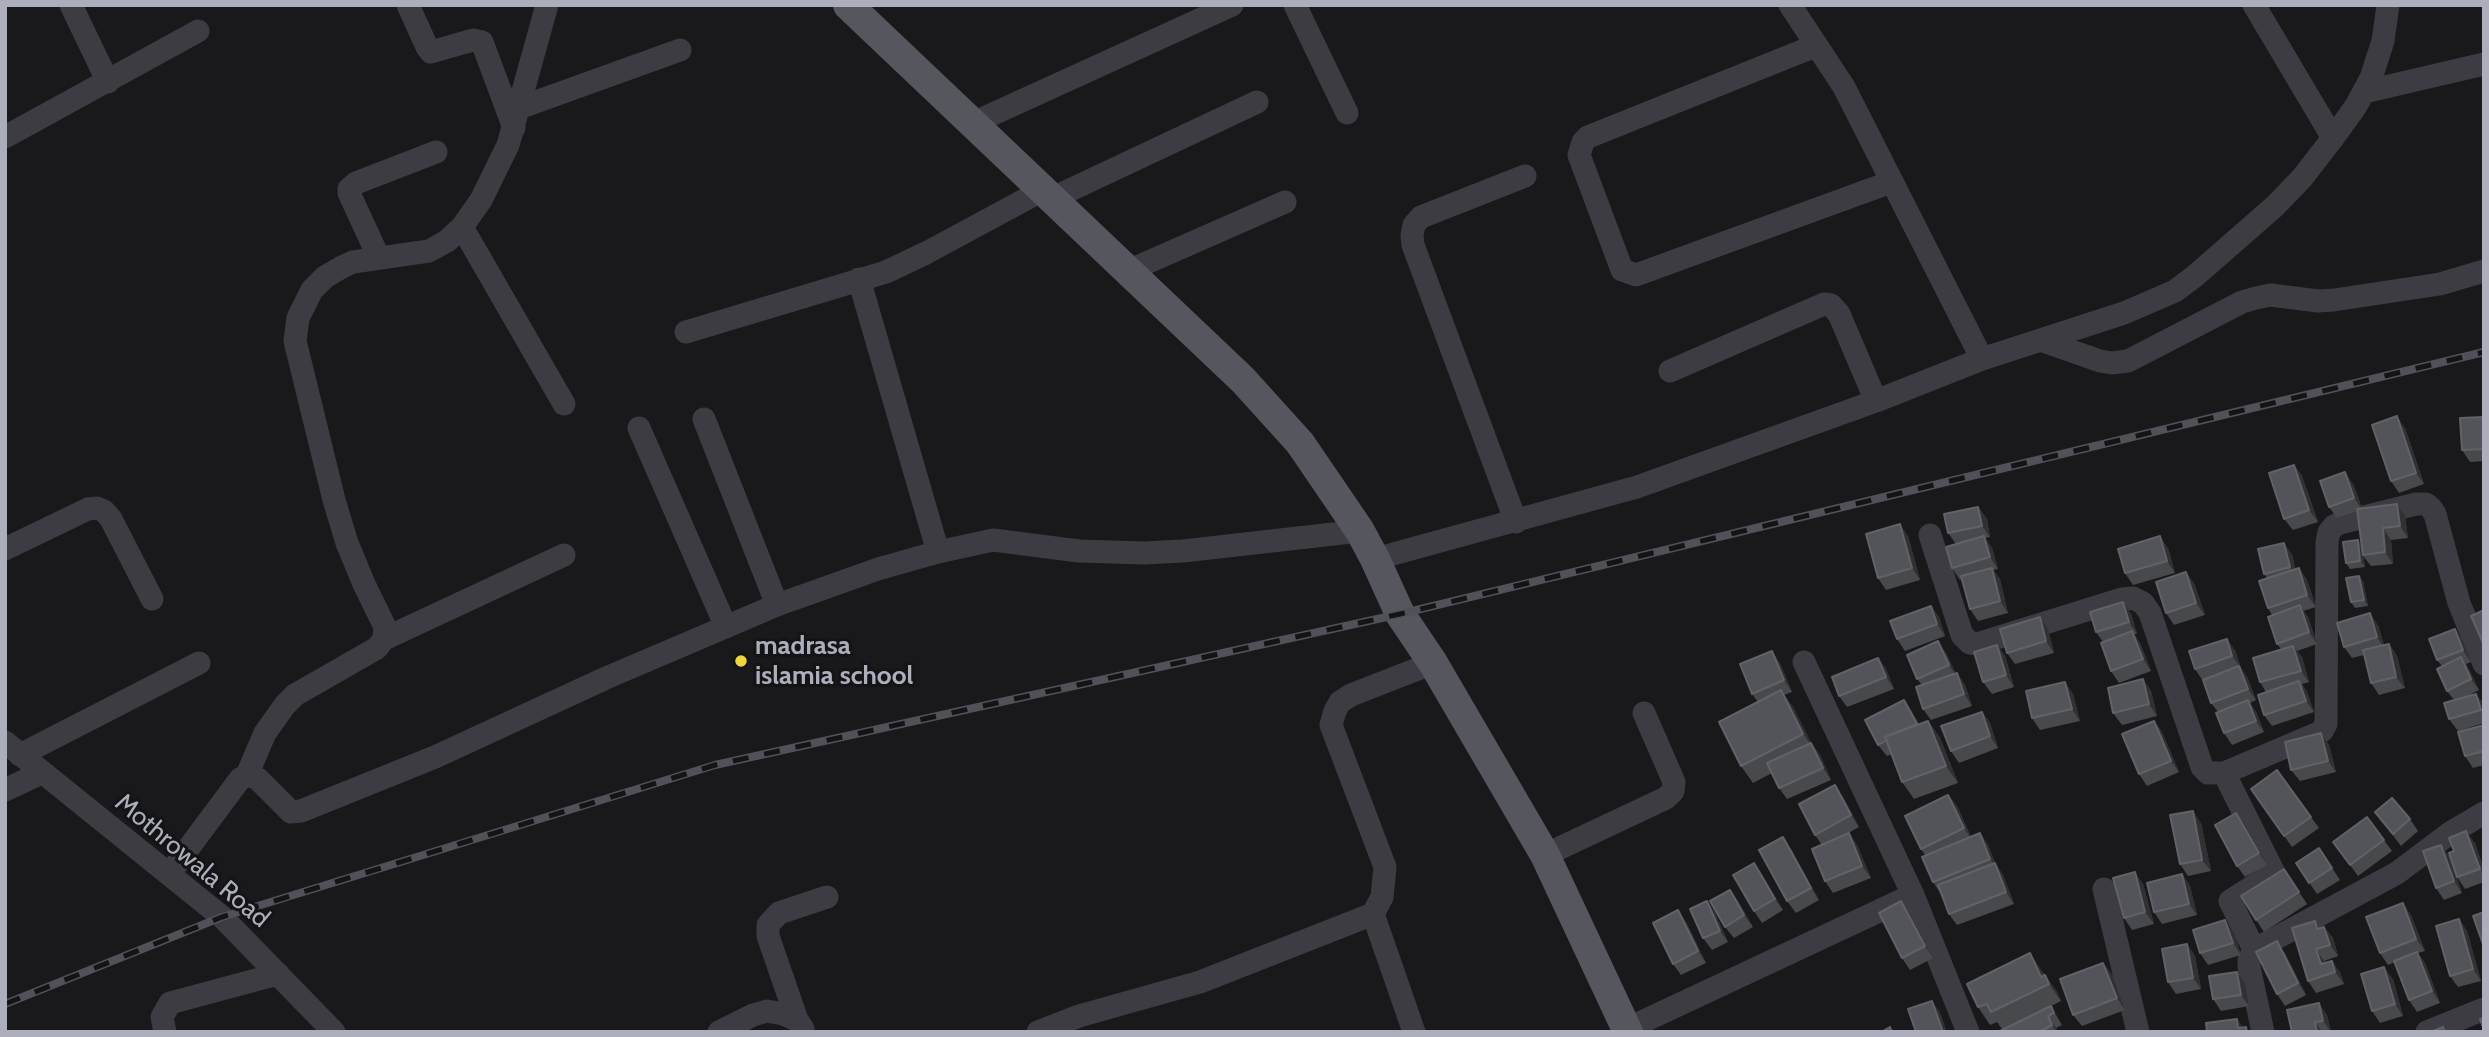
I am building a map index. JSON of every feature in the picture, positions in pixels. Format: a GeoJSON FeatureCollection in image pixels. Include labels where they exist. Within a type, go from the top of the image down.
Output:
{"type":"FeatureCollection","features":[{"type":"Feature","properties":{"kind":"main road"},"geometry":{"type":"LineString","coordinates":[[848,5],[1243,380],[1300,443],[1360,531],[1400,614],[1433,663],[1545,855],[1627,1030]]}},
{"type":"Feature","properties":{"kind":"street"},"geometry":{"type":"LineString","coordinates":[[71,5],[108,82]]}},
{"type":"Feature","properties":{"kind":"street"},"geometry":{"type":"LineString","coordinates":[[408,5],[431,52],[473,40],[482,42],[516,118]]}},
{"type":"Feature","properties":{"kind":"street"},"geometry":{"type":"LineString","coordinates":[[384,639],[384,627],[347,543],[334,500],[295,341],[298,318],[312,290],[325,277],[353,262],[437,248],[462,227],[495,176],[516,118],[547,5]]}},
{"type":"Feature","properties":{"kind":"street"},"geometry":{"type":"LineString","coordinates":[[971,124],[1232,5]]}},
{"type":"Feature","properties":{"kind":"street"},"geometry":{"type":"LineString","coordinates":[[1295,5],[1347,113]]}},
{"type":"Feature","properties":{"kind":"street"},"geometry":{"type":"LineString","coordinates":[[1790,5],[1844,87],[1982,359]]}},
{"type":"Feature","properties":{"kind":"street"},"geometry":{"type":"LineString","coordinates":[[2254,5],[2333,138]]}},
{"type":"Feature","properties":{"kind":"street"},"geometry":{"type":"LineString","coordinates":[[1375,559],[1637,487],[1876,401],[1982,359],[2143,307],[2175,291],[2275,206],[2302,178],[2333,138],[2371,78],[2383,41],[2388,5]]}},
{"type":"Feature","properties":{"kind":"street"},"geometry":{"type":"LineString","coordinates":[[5,137],[198,31]]}},
{"type":"Feature","properties":{"kind":"street"},"geometry":{"type":"LineString","coordinates":[[1815,46],[1588,137],[1583,142],[1579,155],[1622,270],[1636,275],[1891,182]]}},
{"type":"Feature","properties":{"kind":"street"},"geometry":{"type":"LineString","coordinates":[[516,118],[680,50]]}},
{"type":"Feature","properties":{"kind":"street"},"geometry":{"type":"LineString","coordinates":[[2364,92],[2484,64]]}},
{"type":"Feature","properties":{"kind":"street"},"geometry":{"type":"LineString","coordinates":[[686,332],[799,299],[904,264],[1046,195],[1257,102]]}},
{"type":"Feature","properties":{"kind":"street"},"geometry":{"type":"LineString","coordinates":[[380,258],[349,190],[356,183],[436,152]]}},
{"type":"Feature","properties":{"kind":"street"},"geometry":{"type":"LineString","coordinates":[[1516,522],[1412,235],[1414,225],[1421,217],[1525,176]]}},
{"type":"Feature","properties":{"kind":"street"},"geometry":{"type":"LineString","coordinates":[[1128,271],[1285,202]]}},
{"type":"Feature","properties":{"kind":"street"},"geometry":{"type":"LineString","coordinates":[[462,227],[564,404]]}},
{"type":"Feature","properties":{"kind":"street"},"geometry":{"type":"LineString","coordinates":[[2040,340],[2101,361],[2127,361],[2242,302],[2256,298],[2270,295],[2318,301],[2334,300],[2440,284],[2484,271]]}},
{"type":"Feature","properties":{"kind":"street"},"geometry":{"type":"LineString","coordinates":[[859,279],[938,552]]}},
{"type":"Feature","properties":{"kind":"street"},"geometry":{"type":"LineString","coordinates":[[1670,371],[1824,304],[1831,305],[1839,314],[1876,401]]}},
{"type":"Feature","properties":{"kind":"street"},"geometry":{"type":"LineString","coordinates":[[704,419],[778,605]]}},
{"type":"Feature","properties":{"kind":"street"},"geometry":{"type":"LineString","coordinates":[[639,428],[726,627]]}},
{"type":"Feature","properties":{"kind":"street"},"geometry":{"type":"LineString","coordinates":[[1930,535],[1962,635],[1970,643],[1976,644],[2122,599],[2133,598],[2143,603],[2150,613],[2202,767],[2208,773],[2224,774],[2316,734],[2322,731],[2326,724],[2328,542],[2329,532],[2340,523],[2416,504],[2426,504],[2431,508],[2435,514],[2459,603],[2484,664]]}},
{"type":"Feature","properties":{"kind":"street"},"geometry":{"type":"LineString","coordinates":[[5,549],[88,509],[97,508],[111,519],[152,599]]}},
{"type":"Feature","properties":{"kind":"street"},"geometry":{"type":"LineString","coordinates":[[247,775],[258,779],[284,808],[290,812],[301,811],[435,757],[607,678],[778,605],[878,569],[938,552],[993,540],[1079,551],[1144,553],[1360,531]]}},
{"type":"Feature","properties":{"kind":"street"},"geometry":{"type":"LineString","coordinates":[[170,873],[240,779],[247,775],[265,733],[295,695],[377,648],[384,639],[564,555]]}},
{"type":"Feature","properties":{"kind":"street"},"geometry":{"type":"LineString","coordinates":[[1804,662],[1913,895],[1968,1032]]}},
{"type":"Feature","properties":{"kind":"street"},"geometry":{"type":"LineString","coordinates":[[13,749],[199,663]]}},
{"type":"Feature","properties":{"kind":"street"},"geometry":{"type":"LineString","coordinates":[[1038,1032],[1079,1016],[1200,982],[1373,914],[1382,897],[1385,867],[1332,725],[1335,711],[1340,702],[1351,695],[1433,663]]}},
{"type":"Feature","properties":{"kind":"street"},"geometry":{"type":"LineString","coordinates":[[1545,855],[1666,798],[1673,790],[1674,782],[1644,713]]}},
{"type":"Feature","properties":{"kind":"street","name":"Mothrowala Road"},"geometry":{"type":"LineString","coordinates":[[13,749],[222,917],[334,1032]]}},
{"type":"Feature","properties":{"kind":"street"},"geometry":{"type":"LineString","coordinates":[[5,790],[41,773]]}},
{"type":"Feature","properties":{"kind":"street"},"geometry":{"type":"LineString","coordinates":[[2224,774],[2274,873],[2230,901],[2255,951]]}},
{"type":"Feature","properties":{"kind":"street"},"geometry":{"type":"LineString","coordinates":[[2263,1032],[2249,967],[2249,959],[2255,951],[2263,944],[2397,873],[2484,813]]}},
{"type":"Feature","properties":{"kind":"street"},"geometry":{"type":"LineString","coordinates":[[2104,889],[2138,1032]]}},
{"type":"Feature","properties":{"kind":"street"},"geometry":{"type":"LineString","coordinates":[[1627,1030],[1913,895]]}},
{"type":"Feature","properties":{"kind":"street"},"geometry":{"type":"LineString","coordinates":[[801,1026],[768,936],[768,925],[779,913],[827,897]]}},
{"type":"Feature","properties":{"kind":"street"},"geometry":{"type":"LineString","coordinates":[[1373,914],[1414,1032]]}},
{"type":"Feature","properties":{"kind":"street"},"geometry":{"type":"LineString","coordinates":[[164,1032],[164,1009],[177,999],[278,974]]}},
{"type":"Feature","properties":{"kind":"street"},"geometry":{"type":"LineString","coordinates":[[2427,1032],[2484,1009]]}},
{"type":"Feature","properties":{"kind":"street"},"geometry":{"type":"LineString","coordinates":[[719,1032],[767,1011],[783,1014],[801,1026]]}},
{"type":"Feature","properties":{"kind":"building"},"geometry":{"type":"Polygon","coordinates":[[[2397,416],[2416,473],[2391,481],[2372,425],[2397,416]]]}},
{"type":"Feature","properties":{"kind":"building"},"geometry":{"type":"Polygon","coordinates":[[[2484,417],[2484,449],[2462,450],[2460,418],[2484,417]]]}},
{"type":"Feature","properties":{"kind":"building"},"geometry":{"type":"Polygon","coordinates":[[[2294,465],[2309,510],[2284,519],[2269,473],[2294,465]]]}},
{"type":"Feature","properties":{"kind":"building"},"geometry":{"type":"Polygon","coordinates":[[[2345,472],[2354,498],[2329,507],[2320,481],[2345,472]]]}},
{"type":"Feature","properties":{"kind":"building"},"geometry":{"type":"Polygon","coordinates":[[[2397,504],[2400,526],[2383,528],[2385,552],[2363,555],[2357,509],[2397,504]]]}},
{"type":"Feature","properties":{"kind":"building"},"geometry":{"type":"Polygon","coordinates":[[[1978,507],[1982,526],[1948,533],[1944,514],[1978,507]]]}},
{"type":"Feature","properties":{"kind":"building"},"geometry":{"type":"Polygon","coordinates":[[[1900,524],[1912,568],[1878,578],[1866,534],[1900,524]]]}},
{"type":"Feature","properties":{"kind":"building"},"geometry":{"type":"Polygon","coordinates":[[[1984,536],[1990,557],[1952,568],[1946,547],[1984,536]]]}},
{"type":"Feature","properties":{"kind":"building"},"geometry":{"type":"Polygon","coordinates":[[[2160,536],[2167,561],[2125,573],[2118,549],[2160,536]]]}},
{"type":"Feature","properties":{"kind":"building"},"geometry":{"type":"Polygon","coordinates":[[[2358,540],[2360,561],[2346,563],[2343,542],[2358,540]]]}},
{"type":"Feature","properties":{"kind":"building"},"geometry":{"type":"Polygon","coordinates":[[[2284,543],[2290,567],[2264,574],[2258,549],[2284,543]]]}},
{"type":"Feature","properties":{"kind":"building"},"geometry":{"type":"Polygon","coordinates":[[[1992,568],[2000,601],[1970,609],[1961,576],[1992,568]]]}},
{"type":"Feature","properties":{"kind":"building"},"geometry":{"type":"Polygon","coordinates":[[[2299,568],[2307,595],[2268,608],[2259,581],[2299,568]]]}},
{"type":"Feature","properties":{"kind":"building"},"geometry":{"type":"Polygon","coordinates":[[[2186,572],[2196,603],[2166,613],[2156,582],[2186,572]]]}},
{"type":"Feature","properties":{"kind":"building"},"geometry":{"type":"Polygon","coordinates":[[[2359,576],[2364,600],[2351,602],[2346,578],[2359,576]]]}},
{"type":"Feature","properties":{"kind":"building"},"geometry":{"type":"Polygon","coordinates":[[[2123,602],[2129,622],[2096,632],[2090,612],[2123,602]]]}},
{"type":"Feature","properties":{"kind":"building"},"geometry":{"type":"Polygon","coordinates":[[[2300,605],[2309,632],[2277,644],[2268,617],[2300,605]]]}},
{"type":"Feature","properties":{"kind":"building"},"geometry":{"type":"Polygon","coordinates":[[[1931,606],[1937,624],[1897,639],[1890,621],[1931,606]]]}},
{"type":"Feature","properties":{"kind":"building"},"geometry":{"type":"Polygon","coordinates":[[[2484,610],[2484,645],[2471,616],[2484,610]]]}},
{"type":"Feature","properties":{"kind":"building"},"geometry":{"type":"Polygon","coordinates":[[[2370,613],[2377,637],[2344,647],[2337,623],[2370,613]]]}},
{"type":"Feature","properties":{"kind":"building"},"geometry":{"type":"Polygon","coordinates":[[[2040,617],[2046,641],[2007,653],[2000,629],[2040,617]]]}},
{"type":"Feature","properties":{"kind":"building"},"geometry":{"type":"Polygon","coordinates":[[[2455,629],[2463,650],[2437,660],[2429,639],[2455,629]]]}},
{"type":"Feature","properties":{"kind":"building"},"geometry":{"type":"Polygon","coordinates":[[[2132,631],[2143,659],[2111,671],[2101,643],[2132,631]]]}},
{"type":"Feature","properties":{"kind":"building"},"geometry":{"type":"Polygon","coordinates":[[[2227,639],[2232,656],[2195,669],[2189,651],[2227,639]]]}},
{"type":"Feature","properties":{"kind":"building"},"geometry":{"type":"Polygon","coordinates":[[[1938,641],[1949,665],[1917,679],[1907,655],[1938,641]]]}},
{"type":"Feature","properties":{"kind":"building"},"geometry":{"type":"Polygon","coordinates":[[[2389,644],[2396,677],[2371,683],[2363,650],[2389,644]]]}},
{"type":"Feature","properties":{"kind":"building"},"geometry":{"type":"Polygon","coordinates":[[[1997,645],[2006,675],[1983,682],[1974,652],[1997,645]]]}},
{"type":"Feature","properties":{"kind":"building"},"geometry":{"type":"Polygon","coordinates":[[[2293,646],[2301,671],[2260,682],[2253,658],[2293,646]]]}},
{"type":"Feature","properties":{"kind":"building"},"geometry":{"type":"Polygon","coordinates":[[[1772,651],[1784,680],[1752,694],[1740,664],[1772,651]]]}},
{"type":"Feature","properties":{"kind":"building"},"geometry":{"type":"Polygon","coordinates":[[[2461,657],[2471,679],[2447,691],[2437,669],[2461,657]]]}},
{"type":"Feature","properties":{"kind":"building"},"geometry":{"type":"Polygon","coordinates":[[[1878,658],[1886,677],[1839,696],[1832,677],[1878,658]]]}},
{"type":"Feature","properties":{"kind":"building"},"geometry":{"type":"Polygon","coordinates":[[[2239,666],[2248,689],[2211,703],[2203,680],[2239,666]]]}},
{"type":"Feature","properties":{"kind":"building"},"geometry":{"type":"Polygon","coordinates":[[[1957,673],[1964,694],[1923,709],[1916,687],[1957,673]]]}},
{"type":"Feature","properties":{"kind":"building"},"geometry":{"type":"Polygon","coordinates":[[[2143,679],[2149,704],[2113,713],[2108,688],[2143,679]]]}},
{"type":"Feature","properties":{"kind":"building"},"geometry":{"type":"Polygon","coordinates":[[[2299,681],[2306,701],[2264,715],[2258,695],[2299,681]]]}},
{"type":"Feature","properties":{"kind":"building"},"geometry":{"type":"Polygon","coordinates":[[[2065,682],[2072,709],[2032,718],[2026,691],[2065,682]]]}},
{"type":"Feature","properties":{"kind":"building"},"geometry":{"type":"Polygon","coordinates":[[[1781,690],[1803,734],[1741,766],[1719,722],[1781,690]]]}},
{"type":"Feature","properties":{"kind":"building"},"geometry":{"type":"Polygon","coordinates":[[[2476,694],[2481,710],[2449,719],[2444,703],[2476,694]]]}},
{"type":"Feature","properties":{"kind":"building"},"geometry":{"type":"Polygon","coordinates":[[[1904,700],[1917,724],[1885,737],[1887,740],[1878,745],[1865,720],[1904,700]]]}},
{"type":"Feature","properties":{"kind":"building"},"geometry":{"type":"Polygon","coordinates":[[[2248,700],[2256,721],[2224,733],[2216,713],[2248,700]]]}},
{"type":"Feature","properties":{"kind":"building"},"geometry":{"type":"Polygon","coordinates":[[[1982,712],[1990,736],[1951,751],[1941,726],[1982,712]]]}},
{"type":"Feature","properties":{"kind":"building"},"geometry":{"type":"Polygon","coordinates":[[[1928,721],[1946,766],[1902,782],[1885,737],[1928,721]]]}},
{"type":"Feature","properties":{"kind":"building"},"geometry":{"type":"Polygon","coordinates":[[[2154,721],[2171,761],[2139,774],[2122,734],[2154,721]]]}},
{"type":"Feature","properties":{"kind":"building"},"geometry":{"type":"Polygon","coordinates":[[[2484,725],[2484,751],[2465,756],[2458,732],[2484,725]]]}},
{"type":"Feature","properties":{"kind":"building"},"geometry":{"type":"Polygon","coordinates":[[[2321,733],[2328,761],[2291,770],[2285,742],[2321,733]]]}},
{"type":"Feature","properties":{"kind":"building"},"geometry":{"type":"Polygon","coordinates":[[[1811,743],[1823,768],[1779,788],[1767,763],[1811,743]]]}},
{"type":"Feature","properties":{"kind":"building"},"geometry":{"type":"Polygon","coordinates":[[[2277,770],[2311,817],[2284,836],[2251,789],[2277,770]]]}},
{"type":"Feature","properties":{"kind":"building"},"geometry":{"type":"Polygon","coordinates":[[[1835,785],[1851,815],[1815,835],[1799,804],[1835,785]]]}},
{"type":"Feature","properties":{"kind":"building"},"geometry":{"type":"Polygon","coordinates":[[[1948,795],[1964,828],[1921,849],[1905,816],[1948,795]]]}},
{"type":"Feature","properties":{"kind":"building"},"geometry":{"type":"Polygon","coordinates":[[[2392,798],[2410,819],[2393,834],[2375,812],[2392,798]]]}},
{"type":"Feature","properties":{"kind":"building"},"geometry":{"type":"Polygon","coordinates":[[[2193,811],[2202,860],[2180,864],[2170,815],[2193,811]]]}},
{"type":"Feature","properties":{"kind":"building"},"geometry":{"type":"Polygon","coordinates":[[[2236,813],[2259,853],[2237,866],[2215,825],[2236,813]]]}},
{"type":"Feature","properties":{"kind":"building"},"geometry":{"type":"Polygon","coordinates":[[[2367,817],[2384,840],[2350,865],[2333,842],[2367,817]]]}},
{"type":"Feature","properties":{"kind":"building"},"geometry":{"type":"Polygon","coordinates":[[[2466,831],[2480,869],[2457,877],[2449,853],[2454,851],[2449,838],[2466,831]]]}},
{"type":"Feature","properties":{"kind":"building"},"geometry":{"type":"Polygon","coordinates":[[[1849,833],[1862,866],[1825,881],[1812,849],[1849,833]]]}},
{"type":"Feature","properties":{"kind":"building"},"geometry":{"type":"Polygon","coordinates":[[[1980,833],[1990,859],[1933,882],[1922,857],[1980,833]]]}},
{"type":"Feature","properties":{"kind":"building"},"geometry":{"type":"Polygon","coordinates":[[[1783,837],[1811,888],[1787,901],[1759,850],[1783,837]]]}},
{"type":"Feature","properties":{"kind":"building"},"geometry":{"type":"Polygon","coordinates":[[[2441,845],[2454,881],[2436,888],[2423,851],[2441,845]]]}},
{"type":"Feature","properties":{"kind":"building"},"geometry":{"type":"Polygon","coordinates":[[[2319,848],[2332,868],[2309,883],[2296,863],[2319,848]]]}},
{"type":"Feature","properties":{"kind":"building"},"geometry":{"type":"Polygon","coordinates":[[[1754,863],[1775,899],[1754,911],[1733,875],[1754,863]]]}},
{"type":"Feature","properties":{"kind":"building"},"geometry":{"type":"Polygon","coordinates":[[[1995,863],[2006,892],[1949,914],[1938,885],[1995,863]]]}},
{"type":"Feature","properties":{"kind":"building"},"geometry":{"type":"Polygon","coordinates":[[[2284,869],[2299,892],[2256,920],[2241,896],[2284,869]]]}},
{"type":"Feature","properties":{"kind":"building"},"geometry":{"type":"Polygon","coordinates":[[[2135,872],[2145,912],[2124,918],[2113,878],[2135,872]]]}},
{"type":"Feature","properties":{"kind":"building"},"geometry":{"type":"Polygon","coordinates":[[[2182,874],[2189,904],[2154,912],[2147,883],[2182,874]]]}},
{"type":"Feature","properties":{"kind":"building"},"geometry":{"type":"Polygon","coordinates":[[[1730,890],[1744,915],[1725,927],[1710,901],[1730,890]]]}},
{"type":"Feature","properties":{"kind":"building"},"geometry":{"type":"Polygon","coordinates":[[[1707,901],[1720,931],[1703,938],[1690,909],[1707,901]]]}},
{"type":"Feature","properties":{"kind":"building"},"geometry":{"type":"Polygon","coordinates":[[[1901,901],[1925,946],[1902,958],[1879,913],[1901,901]]]}},
{"type":"Feature","properties":{"kind":"building"},"geometry":{"type":"Polygon","coordinates":[[[2403,903],[2416,939],[2380,953],[2366,917],[2403,903]]]}},
{"type":"Feature","properties":{"kind":"building"},"geometry":{"type":"Polygon","coordinates":[[[1678,910],[1698,951],[1673,964],[1653,923],[1678,910]]]}},
{"type":"Feature","properties":{"kind":"building"},"geometry":{"type":"Polygon","coordinates":[[[2484,912],[2484,947],[2473,916],[2484,912]]]}},
{"type":"Feature","properties":{"kind":"building"},"geometry":{"type":"Polygon","coordinates":[[[2459,919],[2473,969],[2450,976],[2436,926],[2459,919]]]}},
{"type":"Feature","properties":{"kind":"building"},"geometry":{"type":"Polygon","coordinates":[[[2225,920],[2233,943],[2200,953],[2193,930],[2225,920]]]}},
{"type":"Feature","properties":{"kind":"building"},"geometry":{"type":"Polygon","coordinates":[[[2315,921],[2317,929],[2324,927],[2330,945],[2316,949],[2321,964],[2332,961],[2335,972],[2308,981],[2292,928],[2315,921]]]}},
{"type":"Feature","properties":{"kind":"building"},"geometry":{"type":"Polygon","coordinates":[[[2277,941],[2298,983],[2277,994],[2256,952],[2277,941]]]}},
{"type":"Feature","properties":{"kind":"building"},"geometry":{"type":"Polygon","coordinates":[[[2187,944],[2193,978],[2168,982],[2162,949],[2187,944]]]}},
{"type":"Feature","properties":{"kind":"building"},"geometry":{"type":"Polygon","coordinates":[[[2417,952],[2432,991],[2409,1000],[2394,961],[2417,952]]]}},
{"type":"Feature","properties":{"kind":"building"},"geometry":{"type":"Polygon","coordinates":[[[2030,953],[2041,977],[2045,975],[2049,984],[1991,1012],[1987,1004],[1978,1007],[1967,984],[2030,953]]]}},
{"type":"Feature","properties":{"kind":"building"},"geometry":{"type":"Polygon","coordinates":[[[2103,963],[2117,998],[2073,1015],[2060,979],[2103,963]]]}},
{"type":"Feature","properties":{"kind":"building"},"geometry":{"type":"Polygon","coordinates":[[[2384,967],[2395,1004],[2372,1011],[2361,974],[2384,967]]]}},
{"type":"Feature","properties":{"kind":"building"},"geometry":{"type":"Polygon","coordinates":[[[2237,972],[2241,995],[2213,999],[2209,976],[2237,972]]]}},
{"type":"Feature","properties":{"kind":"building"},"geometry":{"type":"Polygon","coordinates":[[[1932,1001],[1943,1032],[1916,1032],[1908,1009],[1932,1001]]]}},
{"type":"Feature","properties":{"kind":"building"},"geometry":{"type":"Polygon","coordinates":[[[2319,1003],[2323,1021],[2315,1022],[2317,1032],[2292,1032],[2287,1010],[2319,1003]]]}},
{"type":"Feature","properties":{"kind":"building"},"geometry":{"type":"Polygon","coordinates":[[[2051,1006],[2054,1013],[2048,1016],[2052,1025],[2039,1032],[1998,1032],[2051,1006]]]}},
{"type":"Feature","properties":{"kind":"building"},"geometry":{"type":"Polygon","coordinates":[[[2237,1019],[2238,1028],[2246,1027],[2247,1032],[2207,1032],[2206,1023],[2237,1019]]]}},
{"type":"Feature","properties":{"kind":"building"},"geometry":{"type":"Polygon","coordinates":[[[2443,1027],[2445,1032],[2431,1032],[2443,1027]]]}},
{"type":"Feature","properties":{"kind":"railway"},"geometry":{"type":"LineString","coordinates":[[5,1004],[222,917],[715,765],[1400,614],[2484,352]]}},
{"type":"Feature","properties":{"kind":"place","name":"madrasa islamia school"},"geometry":{"type":"Point","coordinates":[741,661]}}]}
